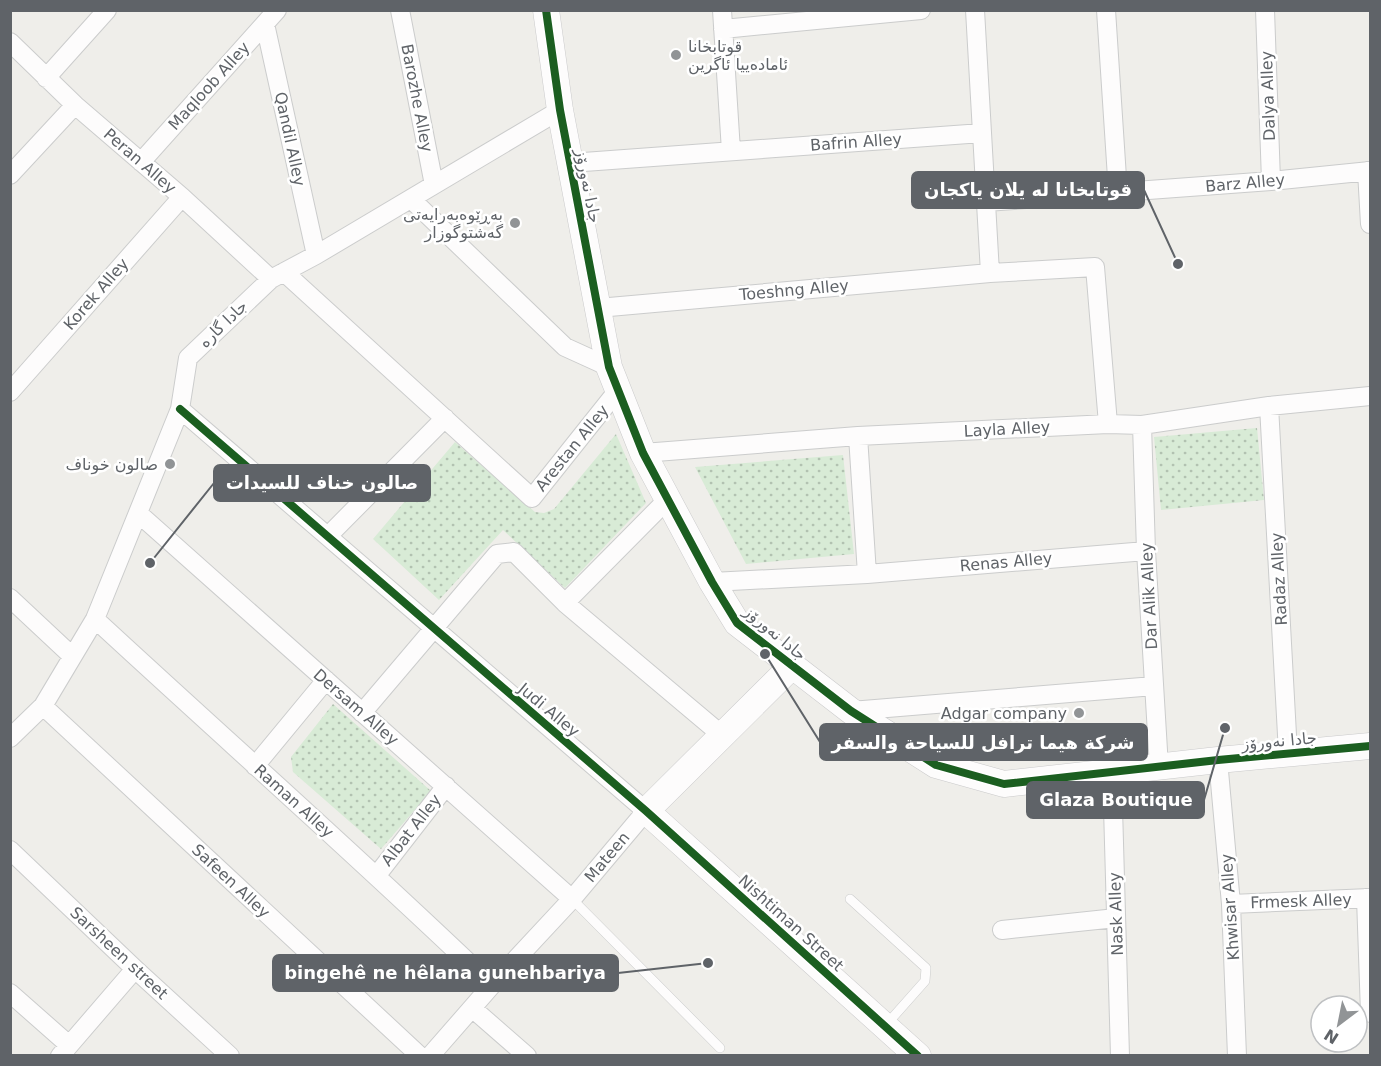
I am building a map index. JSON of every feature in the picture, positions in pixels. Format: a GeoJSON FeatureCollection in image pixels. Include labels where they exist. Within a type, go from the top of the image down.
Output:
{"type":"FeatureCollection","features":[{"type":"Feature","properties":{"kind":"street"},"geometry":{"type":"LineString","coordinates":[[46,78],[107,10]]}},
{"type":"Feature","properties":{"kind":"street","name":"Barozhe Alley"},"geometry":{"type":"LineString","coordinates":[[400,10],[434,185]]}},
{"type":"Feature","properties":{"kind":"street","name":"جادا نەورۆز"},"geometry":{"type":"LineString","coordinates":[[546,10],[560,110],[609,367],[643,453],[712,582],[737,623],[851,711],[936,765],[1004,784],[1218,760],[1371,746]]}},
{"type":"Feature","properties":{"kind":"street"},"geometry":{"type":"LineString","coordinates":[[722,10],[731,151]]}},
{"type":"Feature","properties":{"kind":"street"},"geometry":{"type":"LineString","coordinates":[[723,29],[921,10]]}},
{"type":"Feature","properties":{"kind":"street"},"geometry":{"type":"LineString","coordinates":[[975,10],[990,273]]}},
{"type":"Feature","properties":{"kind":"street"},"geometry":{"type":"LineString","coordinates":[[1106,10],[1118,192]]}},
{"type":"Feature","properties":{"kind":"street","name":"Dalya Alley"},"geometry":{"type":"LineString","coordinates":[[1265,10],[1271,181]]}},
{"type":"Feature","properties":{"kind":"street","name":"Maqloob Alley"},"geometry":{"type":"LineString","coordinates":[[141,162],[271,17]]}},
{"type":"Feature","properties":{"kind":"street","name":"Qandil Alley"},"geometry":{"type":"LineString","coordinates":[[271,17],[316,255]]}},
{"type":"Feature","properties":{"kind":"street","name":"Peran Alley"},"geometry":{"type":"LineString","coordinates":[[10,42],[75,105],[277,275]]}},
{"type":"Feature","properties":{"kind":"street"},"geometry":{"type":"LineString","coordinates":[[10,175],[75,105]]}},
{"type":"Feature","properties":{"kind":"street","name":"جادا گارە"},"geometry":{"type":"LineString","coordinates":[[10,738],[43,706],[95,619],[180,409],[188,358],[277,275],[316,255],[560,110]]}},
{"type":"Feature","properties":{"kind":"street","name":"Bafrin Alley"},"geometry":{"type":"LineString","coordinates":[[570,163],[982,133]]}},
{"type":"Feature","properties":{"kind":"street"},"geometry":{"type":"LineString","coordinates":[[1369,171],[1371,224]]}},
{"type":"Feature","properties":{"kind":"street","name":"Barz Alley"},"geometry":{"type":"LineString","coordinates":[[986,201],[1271,181],[1369,171]]}},
{"type":"Feature","properties":{"kind":"street","name":"Korek Alley"},"geometry":{"type":"LineString","coordinates":[[10,392],[182,196]]}},
{"type":"Feature","properties":{"kind":"street"},"geometry":{"type":"LineString","coordinates":[[411,199],[566,347],[609,367]]}},
{"type":"Feature","properties":{"kind":"street","name":"Toeshng Alley"},"geometry":{"type":"LineString","coordinates":[[598,308],[990,273],[1095,267],[1108,424]]}},
{"type":"Feature","properties":{"kind":"street","name":"Arestan Alley"},"geometry":{"type":"LineString","coordinates":[[277,275],[445,418],[532,498],[618,390]]}},
{"type":"Feature","properties":{"kind":"street","name":"Layla Alley"},"geometry":{"type":"LineString","coordinates":[[643,453],[858,436],[1142,424],[1269,406],[1371,396]]}},
{"type":"Feature","properties":{"kind":"street","name":"Radaz Alley"},"geometry":{"type":"LineString","coordinates":[[1269,406],[1288,753]]}},
{"type":"Feature","properties":{"kind":"street","name":"Judi Alley"},"geometry":{"type":"LineString","coordinates":[[180,409],[646,811]]}},
{"type":"Feature","properties":{"kind":"street"},"geometry":{"type":"LineString","coordinates":[[328,536],[445,418]]}},
{"type":"Feature","properties":{"kind":"street","name":"Dar Alik Alley"},"geometry":{"type":"LineString","coordinates":[[1142,424],[1146,551],[1159,767]]}},
{"type":"Feature","properties":{"kind":"street"},"geometry":{"type":"LineString","coordinates":[[858,436],[867,574]]}},
{"type":"Feature","properties":{"kind":"street"},"geometry":{"type":"LineString","coordinates":[[565,603],[668,499]]}},
{"type":"Feature","properties":{"kind":"street","name":"Dersam Alley"},"geometry":{"type":"LineString","coordinates":[[139,514],[572,899]]}},
{"type":"Feature","properties":{"kind":"street","name":"Renas Alley"},"geometry":{"type":"LineString","coordinates":[[712,582],[867,574],[1146,551]]}},
{"type":"Feature","properties":{"kind":"street"},"geometry":{"type":"LineString","coordinates":[[362,713],[497,554],[514,552],[565,603],[723,736]]}},
{"type":"Feature","properties":{"kind":"street"},"geometry":{"type":"LineString","coordinates":[[10,598],[72,656]]}},
{"type":"Feature","properties":{"kind":"street","name":"Raman Alley"},"geometry":{"type":"LineString","coordinates":[[95,619],[377,875],[492,984]]}},
{"type":"Feature","properties":{"kind":"street","name":"Mateen"},"geometry":{"type":"LineString","coordinates":[[430,1056],[492,984],[572,899],[646,811],[792,666]]}},
{"type":"Feature","properties":{"kind":"street"},"geometry":{"type":"LineString","coordinates":[[255,766],[326,680]]}},
{"type":"Feature","properties":{"kind":"street"},"geometry":{"type":"LineString","coordinates":[[851,711],[1154,686]]}},
{"type":"Feature","properties":{"kind":"street","name":"Safeen Alley"},"geometry":{"type":"LineString","coordinates":[[43,706],[420,1056]]}},
{"type":"Feature","properties":{"kind":"street","name":"Khwisar Alley"},"geometry":{"type":"LineString","coordinates":[[1218,760],[1231,904],[1237,1056]]}},
{"type":"Feature","properties":{"kind":"street","name":"Nask Alley"},"geometry":{"type":"LineString","coordinates":[[1112,772],[1120,1056]]}},
{"type":"Feature","properties":{"kind":"street","name":"Albat Alley"},"geometry":{"type":"LineString","coordinates":[[377,875],[446,786]]}},
{"type":"Feature","properties":{"kind":"street","name":"Nishtiman Street"},"geometry":{"type":"LineString","coordinates":[[646,811],[918,1056]]}},
{"type":"Feature","properties":{"kind":"street","name":"Sarsheen street"},"geometry":{"type":"LineString","coordinates":[[10,850],[230,1056]]}},
{"type":"Feature","properties":{"kind":"street"},"geometry":{"type":"LineString","coordinates":[[1368,898],[1370,1004]]}},
{"type":"Feature","properties":{"kind":"street","name":"Frmesk Alley"},"geometry":{"type":"LineString","coordinates":[[1231,904],[1368,898]]}},
{"type":"Feature","properties":{"kind":"street"},"geometry":{"type":"LineString","coordinates":[[1002,930],[1116,918]]}},
{"type":"Feature","properties":{"kind":"street"},"geometry":{"type":"LineString","coordinates":[[10,993],[64,1050],[135,969]]}},
{"type":"Feature","properties":{"kind":"street"},"geometry":{"type":"LineString","coordinates":[[472,1008],[528,1056]]}},
{"type":"Feature","properties":{"kind":"lane"},"geometry":{"type":"LineString","coordinates":[[572,899],[720,1048]]}},
{"type":"Feature","properties":{"kind":"lane"},"geometry":{"type":"LineString","coordinates":[[850,899],[926,968],[925,981],[885,1026]]}},
{"type":"Feature","properties":{"kind":"green space"},"geometry":{"type":"Polygon","coordinates":[[[1257,428],[1264,500],[1161,510],[1154,437],[1257,428]]]}},
{"type":"Feature","properties":{"kind":"green space"},"geometry":{"type":"Polygon","coordinates":[[[616,434],[646,503],[565,588],[503,530],[439,600],[373,539],[455,442],[535,512],[544,513],[554,509],[616,434]]]}},
{"type":"Feature","properties":{"kind":"green space"},"geometry":{"type":"Polygon","coordinates":[[[843,455],[854,554],[746,564],[695,467],[843,455]]]}},
{"type":"Feature","properties":{"kind":"green space"},"geometry":{"type":"Polygon","coordinates":[[[333,704],[431,791],[381,849],[293,772],[291,757],[333,704]]]}},
{"type":"Feature","properties":{"kind":"cycle path"},"geometry":{"type":"LineString","coordinates":[[546,10],[560,110],[609,367],[643,453],[712,582],[737,623],[851,711],[936,765],[1004,784],[1370,746]]}},
{"type":"Feature","properties":{"kind":"cycle path"},"geometry":{"type":"LineString","coordinates":[[180,409],[646,811],[918,1056]]}},
{"type":"Feature","properties":{"kind":"place","name":"قوتابخانا ئامادەییا ئاگرین"},"geometry":{"type":"Point","coordinates":[676,55]}},
{"type":"Feature","properties":{"kind":"place","name":"بەڕێوەبەرایەتی گەشتوگوزار"},"geometry":{"type":"Point","coordinates":[515,223]}},
{"type":"Feature","properties":{"kind":"place","name":"قوتابخانا له يلان ياكجان"},"geometry":{"type":"Point","coordinates":[1178,264]}},
{"type":"Feature","properties":{"kind":"place","name":"صالون خوناف"},"geometry":{"type":"Point","coordinates":[170,464]}},
{"type":"Feature","properties":{"kind":"place","name":"صالون خناف للسيدات"},"geometry":{"type":"Point","coordinates":[150,563]}},
{"type":"Feature","properties":{"kind":"place","name":"شركة هيما ترافل للسياحة والسفر"},"geometry":{"type":"Point","coordinates":[765,654]}},
{"type":"Feature","properties":{"kind":"place","name":"Adgar company"},"geometry":{"type":"Point","coordinates":[1079,713]}},
{"type":"Feature","properties":{"kind":"place","name":"Glaza Boutique"},"geometry":{"type":"Point","coordinates":[1225,728]}},
{"type":"Feature","properties":{"kind":"place","name":"bingehê ne hêlana gunehbariya"},"geometry":{"type":"Point","coordinates":[708,963]}}]}
